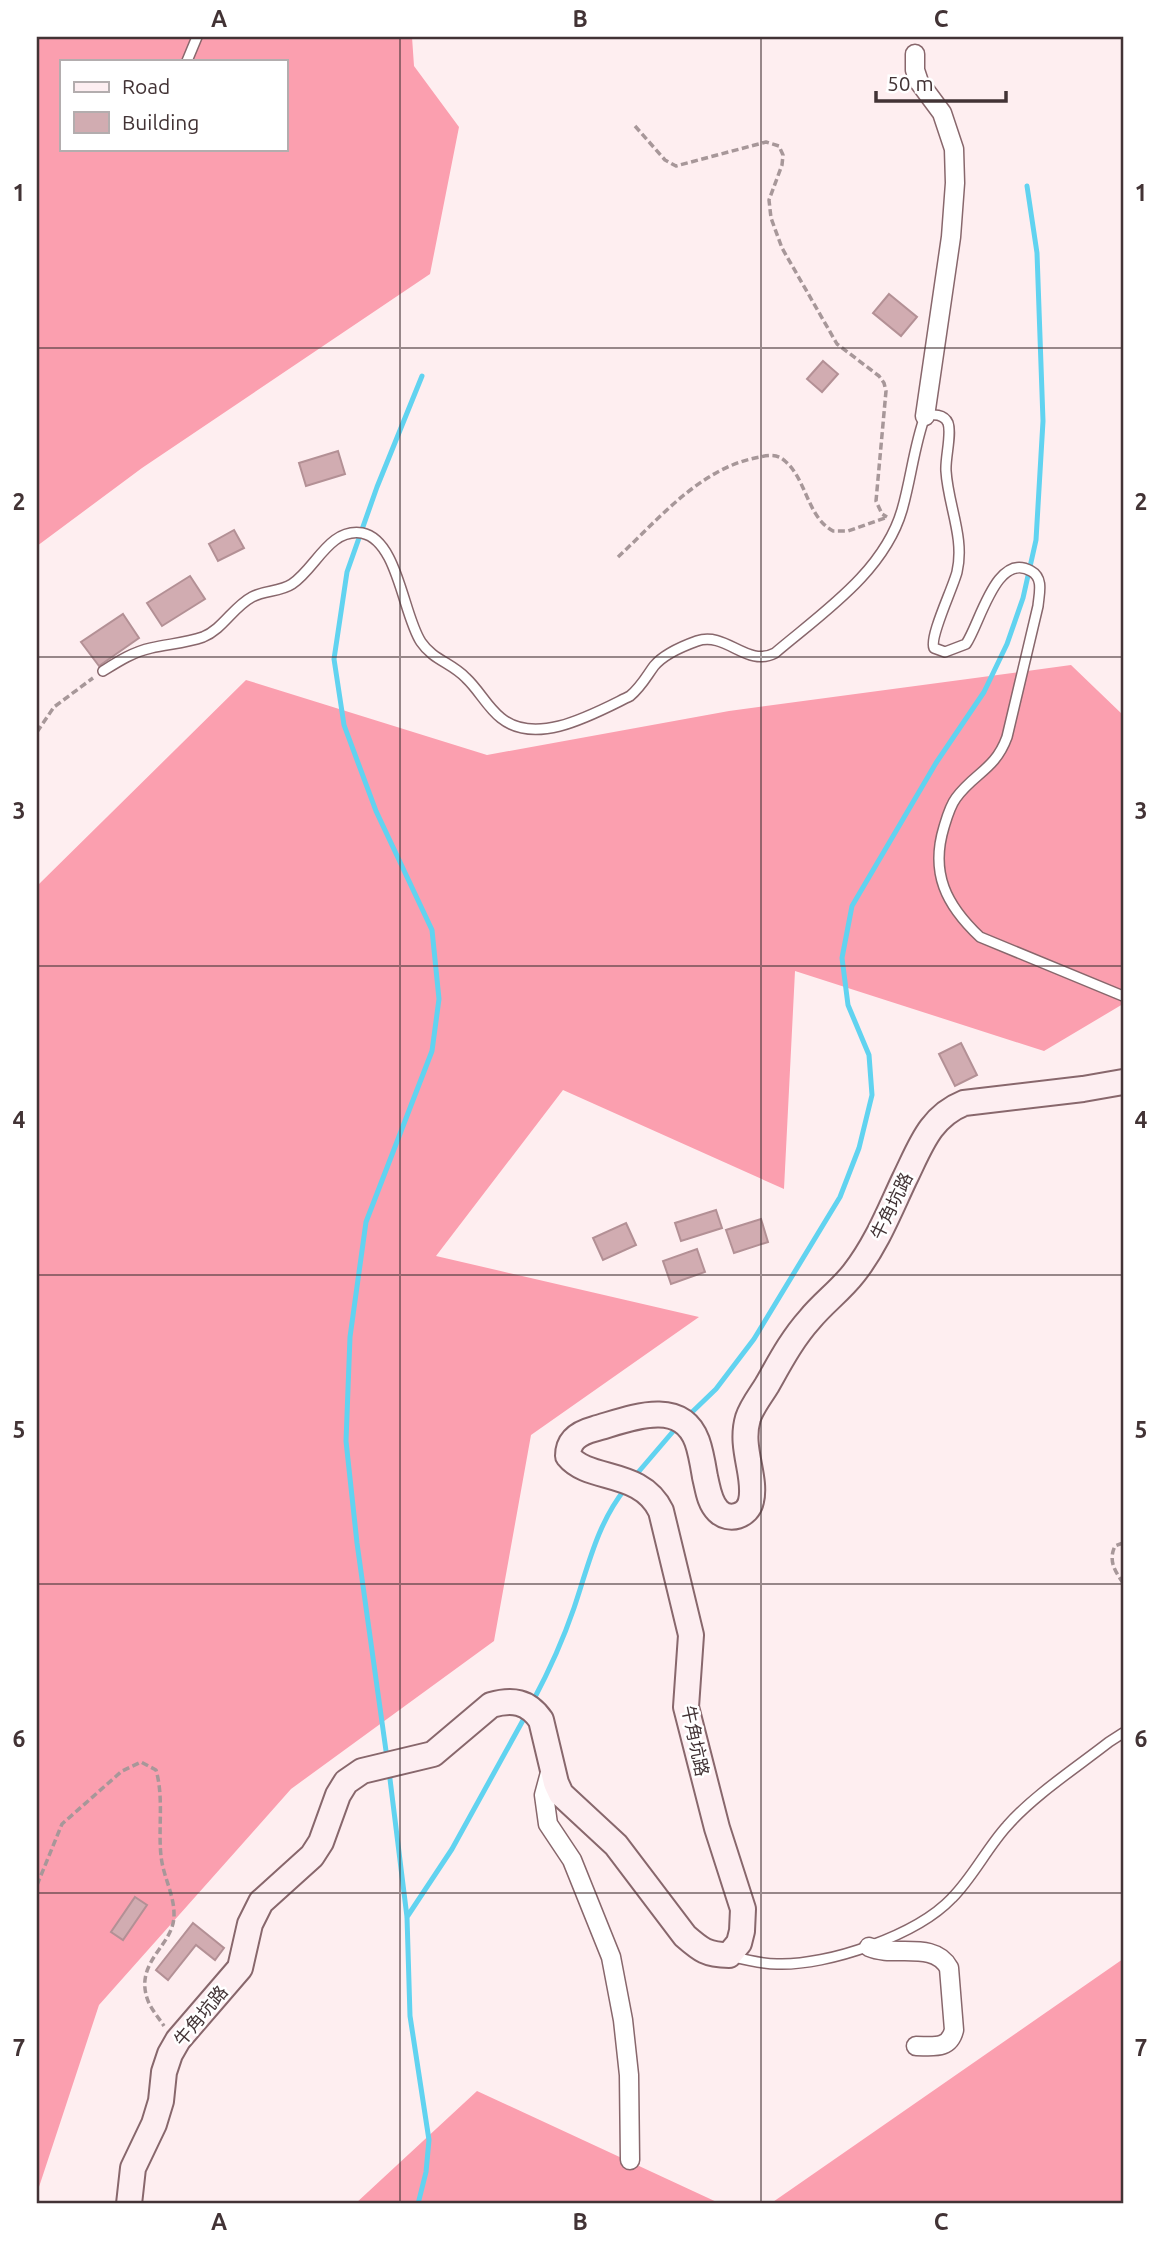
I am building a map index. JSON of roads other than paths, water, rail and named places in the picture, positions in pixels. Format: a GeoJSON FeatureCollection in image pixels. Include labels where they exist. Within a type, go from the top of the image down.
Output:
{"type":"FeatureCollection","features":[{"type":"Feature","properties":{"kind":"street"},"geometry":{"type":"LineString","coordinates":[[915,54],[915,70],[919,82],[942,113],[949,130],[954,160],[951,237],[925,416]]}},
{"type":"Feature","properties":{"kind":"street","name":"牛角坑路"},"geometry":{"type":"LineString","coordinates":[[129,2204],[134,2168],[154,2124],[161,2101],[164,2072],[178,2040],[234,1978],[240,1968],[254,1913],[261,1902],[312,1856],[321,1842],[338,1795],[346,1782],[362,1771],[433,1754],[478,1713],[491,1705],[503,1702],[524,1704],[534,1711],[541,1720],[562,1794],[616,1845],[685,1936],[711,1955],[729,1955],[739,1943],[743,1909],[717,1828],[686,1707],[691,1635],[661,1511],[655,1499],[643,1489],[622,1479],[574,1464],[568,1457],[568,1447],[574,1438],[588,1431],[645,1415],[662,1413],[677,1417],[688,1426],[696,1439],[712,1503],[720,1513],[729,1517],[748,1510],[752,1499],[745,1447],[749,1415],[795,1337],[853,1274],[871,1249],[922,1143],[936,1121],[947,1110],[964,1103],[1123,1082]]}},
{"type":"Feature","properties":{"kind":"street"},"geometry":{"type":"LineString","coordinates":[[552,1766],[544,1795],[548,1824],[572,1860],[611,1957],[623,2020],[629,2075],[631,2160]]}},
{"type":"Feature","properties":{"kind":"street"},"geometry":{"type":"LineString","coordinates":[[869,1947],[884,1952],[933,1952],[945,1960],[949,1968],[954,2030],[952,2037],[948,2043],[941,2046],[916,2046]]}},
{"type":"Feature","properties":{"kind":"lane"},"geometry":{"type":"LineString","coordinates":[[187,60],[197,37]]}},
{"type":"Feature","properties":{"kind":"lane"},"geometry":{"type":"LineString","coordinates":[[103,671],[148,648],[190,640],[213,632],[252,597],[295,582],[334,541],[351,532],[366,534],[387,552],[418,638],[428,652],[468,678],[499,717],[512,726],[527,729],[545,729],[569,723],[630,695],[639,689],[662,658],[696,642],[712,640],[760,658],[775,653],[847,591],[885,545],[899,518],[925,416],[943,416],[947,422],[946,472],[959,550],[949,598],[933,636],[934,648],[945,652],[966,644],[998,579],[1011,569],[1020,568],[1034,572],[1040,585],[1020,691],[1004,746],[990,767],[957,796],[949,811],[937,853],[938,869],[952,905],[980,937],[1123,996]]}},
{"type":"Feature","properties":{"kind":"lane"},"geometry":{"type":"LineString","coordinates":[[729,1955],[780,1965],[815,1960],[869,1947],[914,1928],[954,1897],[1007,1825],[1099,1749],[1123,1733]]}},
{"type":"Feature","properties":{"kind":"waterway"},"geometry":{"type":"LineString","coordinates":[[688,1416],[716,1389],[754,1339],[840,1197],[859,1148],[872,1095],[869,1055],[848,1005],[842,958],[852,906],[936,763],[984,692],[1007,644],[1023,598],[1036,540],[1043,421],[1037,253],[1027,186]]}},
{"type":"Feature","properties":{"kind":"waterway"},"geometry":{"type":"LineString","coordinates":[[387,1758],[357,1543],[346,1441],[350,1337],[366,1222],[432,1051],[439,999],[432,930],[376,811],[344,725],[334,659],[347,572],[377,487],[422,376]]}},
{"type":"Feature","properties":{"kind":"waterway"},"geometry":{"type":"LineString","coordinates":[[635,1476],[676,1428]]}},
{"type":"Feature","properties":{"kind":"waterway"},"geometry":{"type":"LineString","coordinates":[[533,1701],[565,1632],[600,1531],[625,1489]]}},
{"type":"Feature","properties":{"kind":"waterway"},"geometry":{"type":"LineString","coordinates":[[407,1917],[452,1849],[527,1713]]}},
{"type":"Feature","properties":{"kind":"waterway"},"geometry":{"type":"LineString","coordinates":[[389,1771],[407,1917],[410,2016],[429,2140],[426,2172],[418,2204]]}}]}
